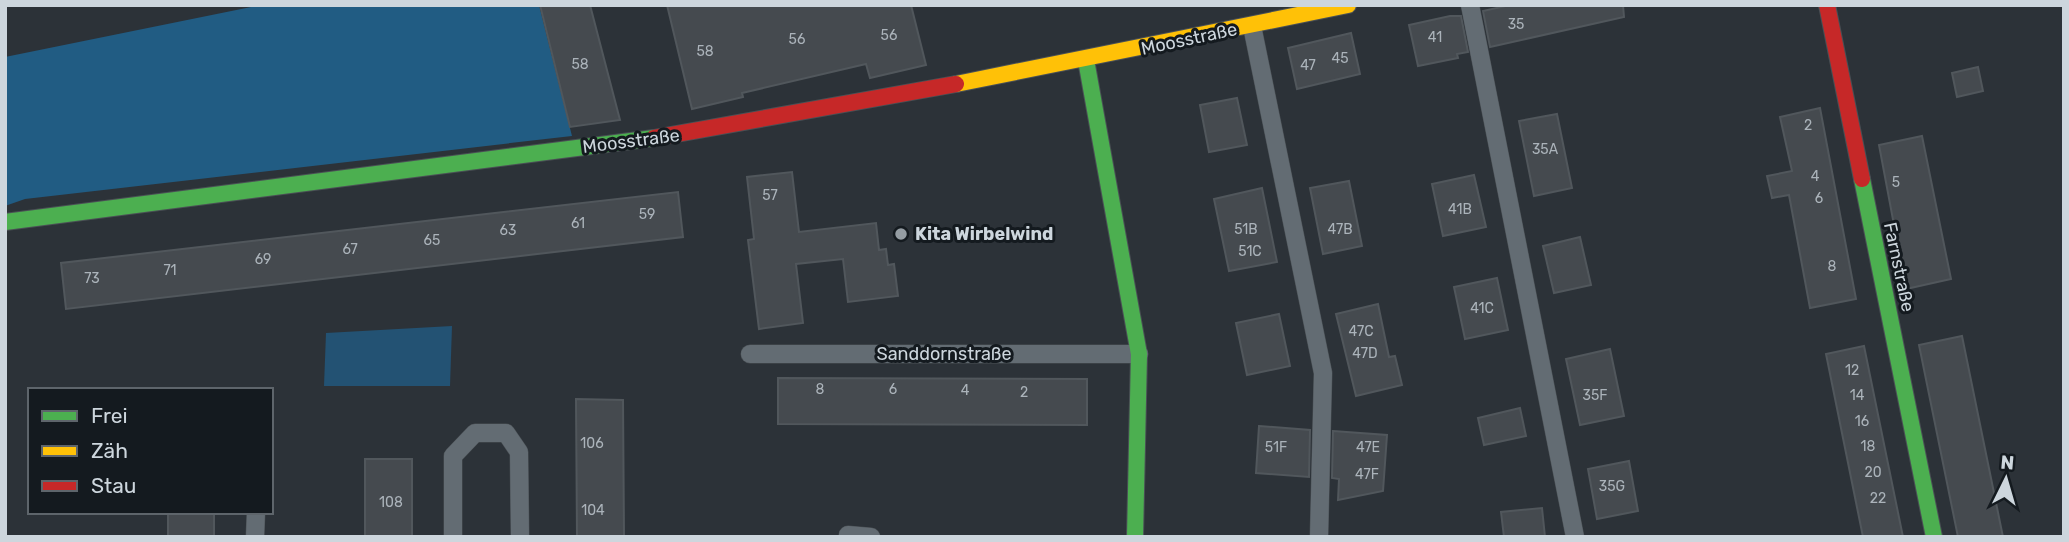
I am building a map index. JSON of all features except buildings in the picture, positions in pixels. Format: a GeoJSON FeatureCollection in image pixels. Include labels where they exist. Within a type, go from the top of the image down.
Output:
{"type":"FeatureCollection","features":[{"type":"Feature","properties":{"kind":"street","name":"Moosstraße"},"geometry":{"type":"LineString","coordinates":[[5,222],[686,134],[1086,60],[1349,5]]}},
{"type":"Feature","properties":{"kind":"street","name":"Farnstraße"},"geometry":{"type":"LineString","coordinates":[[1827,5],[1934,537]]}},
{"type":"Feature","properties":{"kind":"street"},"geometry":{"type":"LineString","coordinates":[[1086,60],[1139,354],[1135,537]]}},
{"type":"Feature","properties":{"kind":"lane"},"geometry":{"type":"LineString","coordinates":[[1469,5],[1575,537]]}},
{"type":"Feature","properties":{"kind":"lane","name":"Moosstraße"},"geometry":{"type":"LineString","coordinates":[[1252,26],[1323,373],[1319,537]]}},
{"type":"Feature","properties":{"kind":"lane","name":"Sanddornstraße"},"geometry":{"type":"LineString","coordinates":[[750,354],[1139,354]]}},
{"type":"Feature","properties":{"kind":"lane"},"geometry":{"type":"LineString","coordinates":[[453,537],[453,456],[475,433],[506,433],[519,452],[520,537]]}},
{"type":"Feature","properties":{"kind":"lane"},"geometry":{"type":"LineString","coordinates":[[256,514],[256,537]]}},
{"type":"Feature","properties":{"kind":"lane"},"geometry":{"type":"LineString","coordinates":[[848,535],[871,537]]}},
{"type":"Feature","properties":{"kind":"shaded area"},"geometry":{"type":"Polygon","coordinates":[[[261,5],[539,5],[572,136],[25,199],[5,206],[5,57],[261,5]]]}},
{"type":"Feature","properties":{"kind":"shaded area"},"geometry":{"type":"Polygon","coordinates":[[[452,326],[450,386],[324,386],[326,333],[452,326]]]}},
{"type":"Feature","properties":{"kind":"traffic: fast"},"geometry":{"type":"LineString","coordinates":[[1086,60],[1139,354],[1135,537]]}},
{"type":"Feature","properties":{"kind":"traffic: fast"},"geometry":{"type":"LineString","coordinates":[[5,222],[654,138]]}},
{"type":"Feature","properties":{"kind":"traffic: fast"},"geometry":{"type":"LineString","coordinates":[[1862,179],[1934,537]]}},
{"type":"Feature","properties":{"kind":"traffic: slow"},"geometry":{"type":"LineString","coordinates":[[956,84],[1348,5]]}},
{"type":"Feature","properties":{"kind":"traffic: jam"},"geometry":{"type":"LineString","coordinates":[[1827,5],[1862,179]]}},
{"type":"Feature","properties":{"kind":"traffic: jam"},"geometry":{"type":"LineString","coordinates":[[654,138],[956,84]]}},
{"type":"Feature","properties":{"kind":"place","name":"Kita Wirbelwind"},"geometry":{"type":"Point","coordinates":[901,234]}}]}
